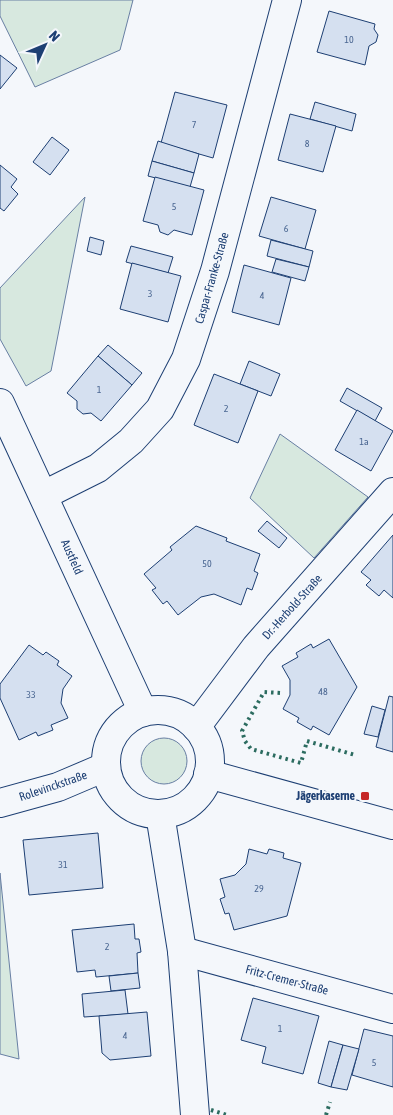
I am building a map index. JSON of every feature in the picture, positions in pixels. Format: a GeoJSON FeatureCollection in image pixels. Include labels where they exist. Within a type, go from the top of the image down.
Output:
{"type":"FeatureCollection","features":[{"type":"Feature","properties":{"kind":"street","name":"Caspar-Franke-Straße"},"geometry":{"type":"LineString","coordinates":[[44,495],[98,468],[131,441],[160,410],[186,359],[215,271],[287,0]]}},
{"type":"Feature","properties":{"kind":"street","name":"Austfeld"},"geometry":{"type":"LineString","coordinates":[[0,403],[143,712]]}},
{"type":"Feature","properties":{"kind":"street","name":"Dr.-Herbold-Straße"},"geometry":{"type":"LineString","coordinates":[[196,727],[256,647],[393,492]]}},
{"type":"Feature","properties":{"kind":"street"},"geometry":{"type":"LineString","coordinates":[[154,710],[171,712],[187,719],[196,727],[206,744],[209,754],[208,774],[204,787],[185,806],[160,814],[144,812],[130,806],[118,796],[110,782],[105,767],[107,749],[114,733],[126,720],[143,712],[154,710]]}},
{"type":"Feature","properties":{"kind":"street","name":"Rolevinckstraße"},"geometry":{"type":"LineString","coordinates":[[0,803],[58,787],[105,767]]}},
{"type":"Feature","properties":{"kind":"street"},"geometry":{"type":"LineString","coordinates":[[208,774],[393,826]]}},
{"type":"Feature","properties":{"kind":"street"},"geometry":{"type":"LineString","coordinates":[[160,814],[182,951],[195,1115]]}},
{"type":"Feature","properties":{"kind":"street","name":"Fritz-Cremer-Straße"},"geometry":{"type":"LineString","coordinates":[[182,951],[393,1009]]}},
{"type":"Feature","properties":{"kind":"shaded area"},"geometry":{"type":"Polygon","coordinates":[[[0,0],[133,0],[120,50],[35,87],[0,16],[0,0]]]}},
{"type":"Feature","properties":{"kind":"shaded area"},"geometry":{"type":"Polygon","coordinates":[[[85,197],[51,371],[26,386],[0,339],[0,288],[85,197]]]}},
{"type":"Feature","properties":{"kind":"shaded area"},"geometry":{"type":"Polygon","coordinates":[[[280,434],[368,497],[314,558],[250,498],[280,434]]]}},
{"type":"Feature","properties":{"kind":"shaded area"},"geometry":{"type":"Polygon","coordinates":[[[164,738],[177,742],[183,748],[187,761],[183,774],[177,780],[164,784],[151,780],[145,774],[141,761],[145,748],[151,742],[164,738]]]}},
{"type":"Feature","properties":{"kind":"shaded area"},"geometry":{"type":"Polygon","coordinates":[[[0,873],[19,1059],[0,1054],[0,873]]]}},
{"type":"Feature","properties":{"kind":"building"},"geometry":{"type":"Polygon","coordinates":[[[329,11],[375,24],[374,29],[378,35],[376,42],[369,46],[365,65],[317,52],[329,11]]]}},
{"type":"Feature","properties":{"kind":"building"},"geometry":{"type":"Polygon","coordinates":[[[0,55],[17,68],[0,89],[0,55]]]}},
{"type":"Feature","properties":{"kind":"building"},"geometry":{"type":"Polygon","coordinates":[[[175,92],[227,105],[213,158],[161,143],[175,92]]]}},
{"type":"Feature","properties":{"kind":"building"},"geometry":{"type":"Polygon","coordinates":[[[315,102],[356,114],[352,131],[310,119],[315,102]]]}},
{"type":"Feature","properties":{"kind":"building"},"geometry":{"type":"Polygon","coordinates":[[[290,114],[336,126],[323,172],[278,160],[290,114]]]}},
{"type":"Feature","properties":{"kind":"building"},"geometry":{"type":"Polygon","coordinates":[[[52,137],[69,150],[50,175],[33,162],[52,137]]]}},
{"type":"Feature","properties":{"kind":"building"},"geometry":{"type":"Polygon","coordinates":[[[158,141],[199,154],[194,173],[152,161],[158,141]]]}},
{"type":"Feature","properties":{"kind":"building"},"geometry":{"type":"Polygon","coordinates":[[[152,161],[194,173],[190,187],[148,176],[152,161]]]}},
{"type":"Feature","properties":{"kind":"building"},"geometry":{"type":"Polygon","coordinates":[[[0,165],[17,179],[11,187],[18,194],[4,211],[0,208],[0,165]]]}},
{"type":"Feature","properties":{"kind":"building"},"geometry":{"type":"Polygon","coordinates":[[[155,177],[204,190],[192,235],[174,230],[168,235],[160,232],[158,225],[143,221],[155,177]]]}},
{"type":"Feature","properties":{"kind":"building"},"geometry":{"type":"Polygon","coordinates":[[[271,197],[316,210],[305,249],[259,236],[271,197]]]}},
{"type":"Feature","properties":{"kind":"building"},"geometry":{"type":"Polygon","coordinates":[[[90,237],[104,241],[101,255],[87,251],[90,237]]]}},
{"type":"Feature","properties":{"kind":"building"},"geometry":{"type":"Polygon","coordinates":[[[271,240],[313,251],[309,267],[267,256],[271,240]]]}},
{"type":"Feature","properties":{"kind":"building"},"geometry":{"type":"Polygon","coordinates":[[[131,246],[173,257],[168,273],[126,262],[131,246]]]}},
{"type":"Feature","properties":{"kind":"building"},"geometry":{"type":"Polygon","coordinates":[[[276,259],[309,267],[305,281],[272,272],[276,259]]]}},
{"type":"Feature","properties":{"kind":"building"},"geometry":{"type":"Polygon","coordinates":[[[132,263],[181,276],[168,322],[120,309],[132,263]]]}},
{"type":"Feature","properties":{"kind":"building"},"geometry":{"type":"Polygon","coordinates":[[[244,265],[291,278],[279,325],[232,312],[244,265]]]}},
{"type":"Feature","properties":{"kind":"building"},"geometry":{"type":"Polygon","coordinates":[[[108,345],[142,373],[132,385],[98,356],[108,345]]]}},
{"type":"Feature","properties":{"kind":"building"},"geometry":{"type":"Polygon","coordinates":[[[98,356],[132,385],[101,421],[91,413],[83,414],[77,409],[77,401],[67,393],[98,356]]]}},
{"type":"Feature","properties":{"kind":"building"},"geometry":{"type":"Polygon","coordinates":[[[249,361],[280,374],[271,396],[240,384],[249,361]]]}},
{"type":"Feature","properties":{"kind":"building"},"geometry":{"type":"Polygon","coordinates":[[[214,374],[258,391],[238,443],[194,425],[214,374]]]}},
{"type":"Feature","properties":{"kind":"building"},"geometry":{"type":"Polygon","coordinates":[[[347,388],[382,408],[375,421],[340,401],[347,388]]]}},
{"type":"Feature","properties":{"kind":"building"},"geometry":{"type":"Polygon","coordinates":[[[357,410],[393,431],[371,471],[335,450],[357,410]]]}},
{"type":"Feature","properties":{"kind":"building"},"geometry":{"type":"Polygon","coordinates":[[[267,521],[287,538],[279,548],[258,531],[267,521]]]}},
{"type":"Feature","properties":{"kind":"building"},"geometry":{"type":"Polygon","coordinates":[[[196,526],[227,538],[226,541],[260,554],[254,571],[258,573],[252,590],[247,588],[241,605],[214,594],[201,597],[178,615],[167,601],[163,604],[152,590],[156,588],[144,574],[172,550],[170,547],[196,526]]]}},
{"type":"Feature","properties":{"kind":"building"},"geometry":{"type":"Polygon","coordinates":[[[393,535],[393,598],[384,590],[379,596],[366,585],[371,580],[361,572],[393,535]]]}},
{"type":"Feature","properties":{"kind":"building"},"geometry":{"type":"Polygon","coordinates":[[[329,639],[357,687],[329,735],[313,726],[311,730],[297,722],[299,718],[283,709],[290,695],[290,680],[282,666],[298,657],[296,653],[311,644],[313,648],[329,639]]]}},
{"type":"Feature","properties":{"kind":"building"},"geometry":{"type":"Polygon","coordinates":[[[29,645],[43,655],[46,652],[59,661],[57,665],[72,676],[63,689],[61,703],[68,718],[51,725],[53,730],[38,736],[36,732],[19,740],[0,698],[0,684],[29,645]]]}},
{"type":"Feature","properties":{"kind":"building"},"geometry":{"type":"Polygon","coordinates":[[[389,696],[393,697],[393,752],[376,747],[389,696]]]}},
{"type":"Feature","properties":{"kind":"building"},"geometry":{"type":"Polygon","coordinates":[[[372,706],[385,710],[378,737],[364,734],[372,706]]]}},
{"type":"Feature","properties":{"kind":"building"},"geometry":{"type":"Polygon","coordinates":[[[98,833],[103,888],[29,895],[23,840],[98,833]]]}},
{"type":"Feature","properties":{"kind":"building"},"geometry":{"type":"Polygon","coordinates":[[[249,849],[267,854],[269,849],[284,853],[283,858],[301,863],[287,916],[234,930],[229,913],[225,914],[220,899],[225,897],[220,879],[235,875],[246,864],[249,849]]]}},
{"type":"Feature","properties":{"kind":"building"},"geometry":{"type":"Polygon","coordinates":[[[134,924],[135,939],[139,939],[141,952],[137,953],[138,973],[96,977],[95,970],[77,972],[72,930],[134,924]]]}},
{"type":"Feature","properties":{"kind":"building"},"geometry":{"type":"Polygon","coordinates":[[[138,973],[140,988],[111,991],[109,976],[138,973]]]}},
{"type":"Feature","properties":{"kind":"building"},"geometry":{"type":"Polygon","coordinates":[[[125,990],[128,1014],[84,1017],[82,994],[125,990]]]}},
{"type":"Feature","properties":{"kind":"building"},"geometry":{"type":"Polygon","coordinates":[[[253,998],[319,1016],[303,1074],[262,1063],[266,1047],[241,1040],[253,998]]]}},
{"type":"Feature","properties":{"kind":"building"},"geometry":{"type":"Polygon","coordinates":[[[147,1012],[151,1056],[110,1060],[102,1053],[99,1016],[147,1012]]]}},
{"type":"Feature","properties":{"kind":"building"},"geometry":{"type":"Polygon","coordinates":[[[364,1029],[393,1036],[393,1087],[352,1075],[364,1029]]]}},
{"type":"Feature","properties":{"kind":"building"},"geometry":{"type":"Polygon","coordinates":[[[329,1041],[343,1045],[331,1087],[318,1083],[329,1041]]]}},
{"type":"Feature","properties":{"kind":"building"},"geometry":{"type":"Polygon","coordinates":[[[343,1045],[359,1049],[347,1090],[331,1087],[343,1045]]]}},
{"type":"Feature","properties":{"kind":"hedge"},"geometry":{"type":"LineString","coordinates":[[280,693],[264,692],[242,731],[245,741],[251,749],[301,763],[307,741],[355,755]]}},
{"type":"Feature","properties":{"kind":"hedge"},"geometry":{"type":"LineString","coordinates":[[326,1115],[330,1102]]}},
{"type":"Feature","properties":{"kind":"hedge"},"geometry":{"type":"LineString","coordinates":[[211,1110],[227,1115]]}},
{"type":"Feature","properties":{"kind":"place","name":"Jägerkaserne"},"geometry":{"type":"Point","coordinates":[365,796]}}]}
